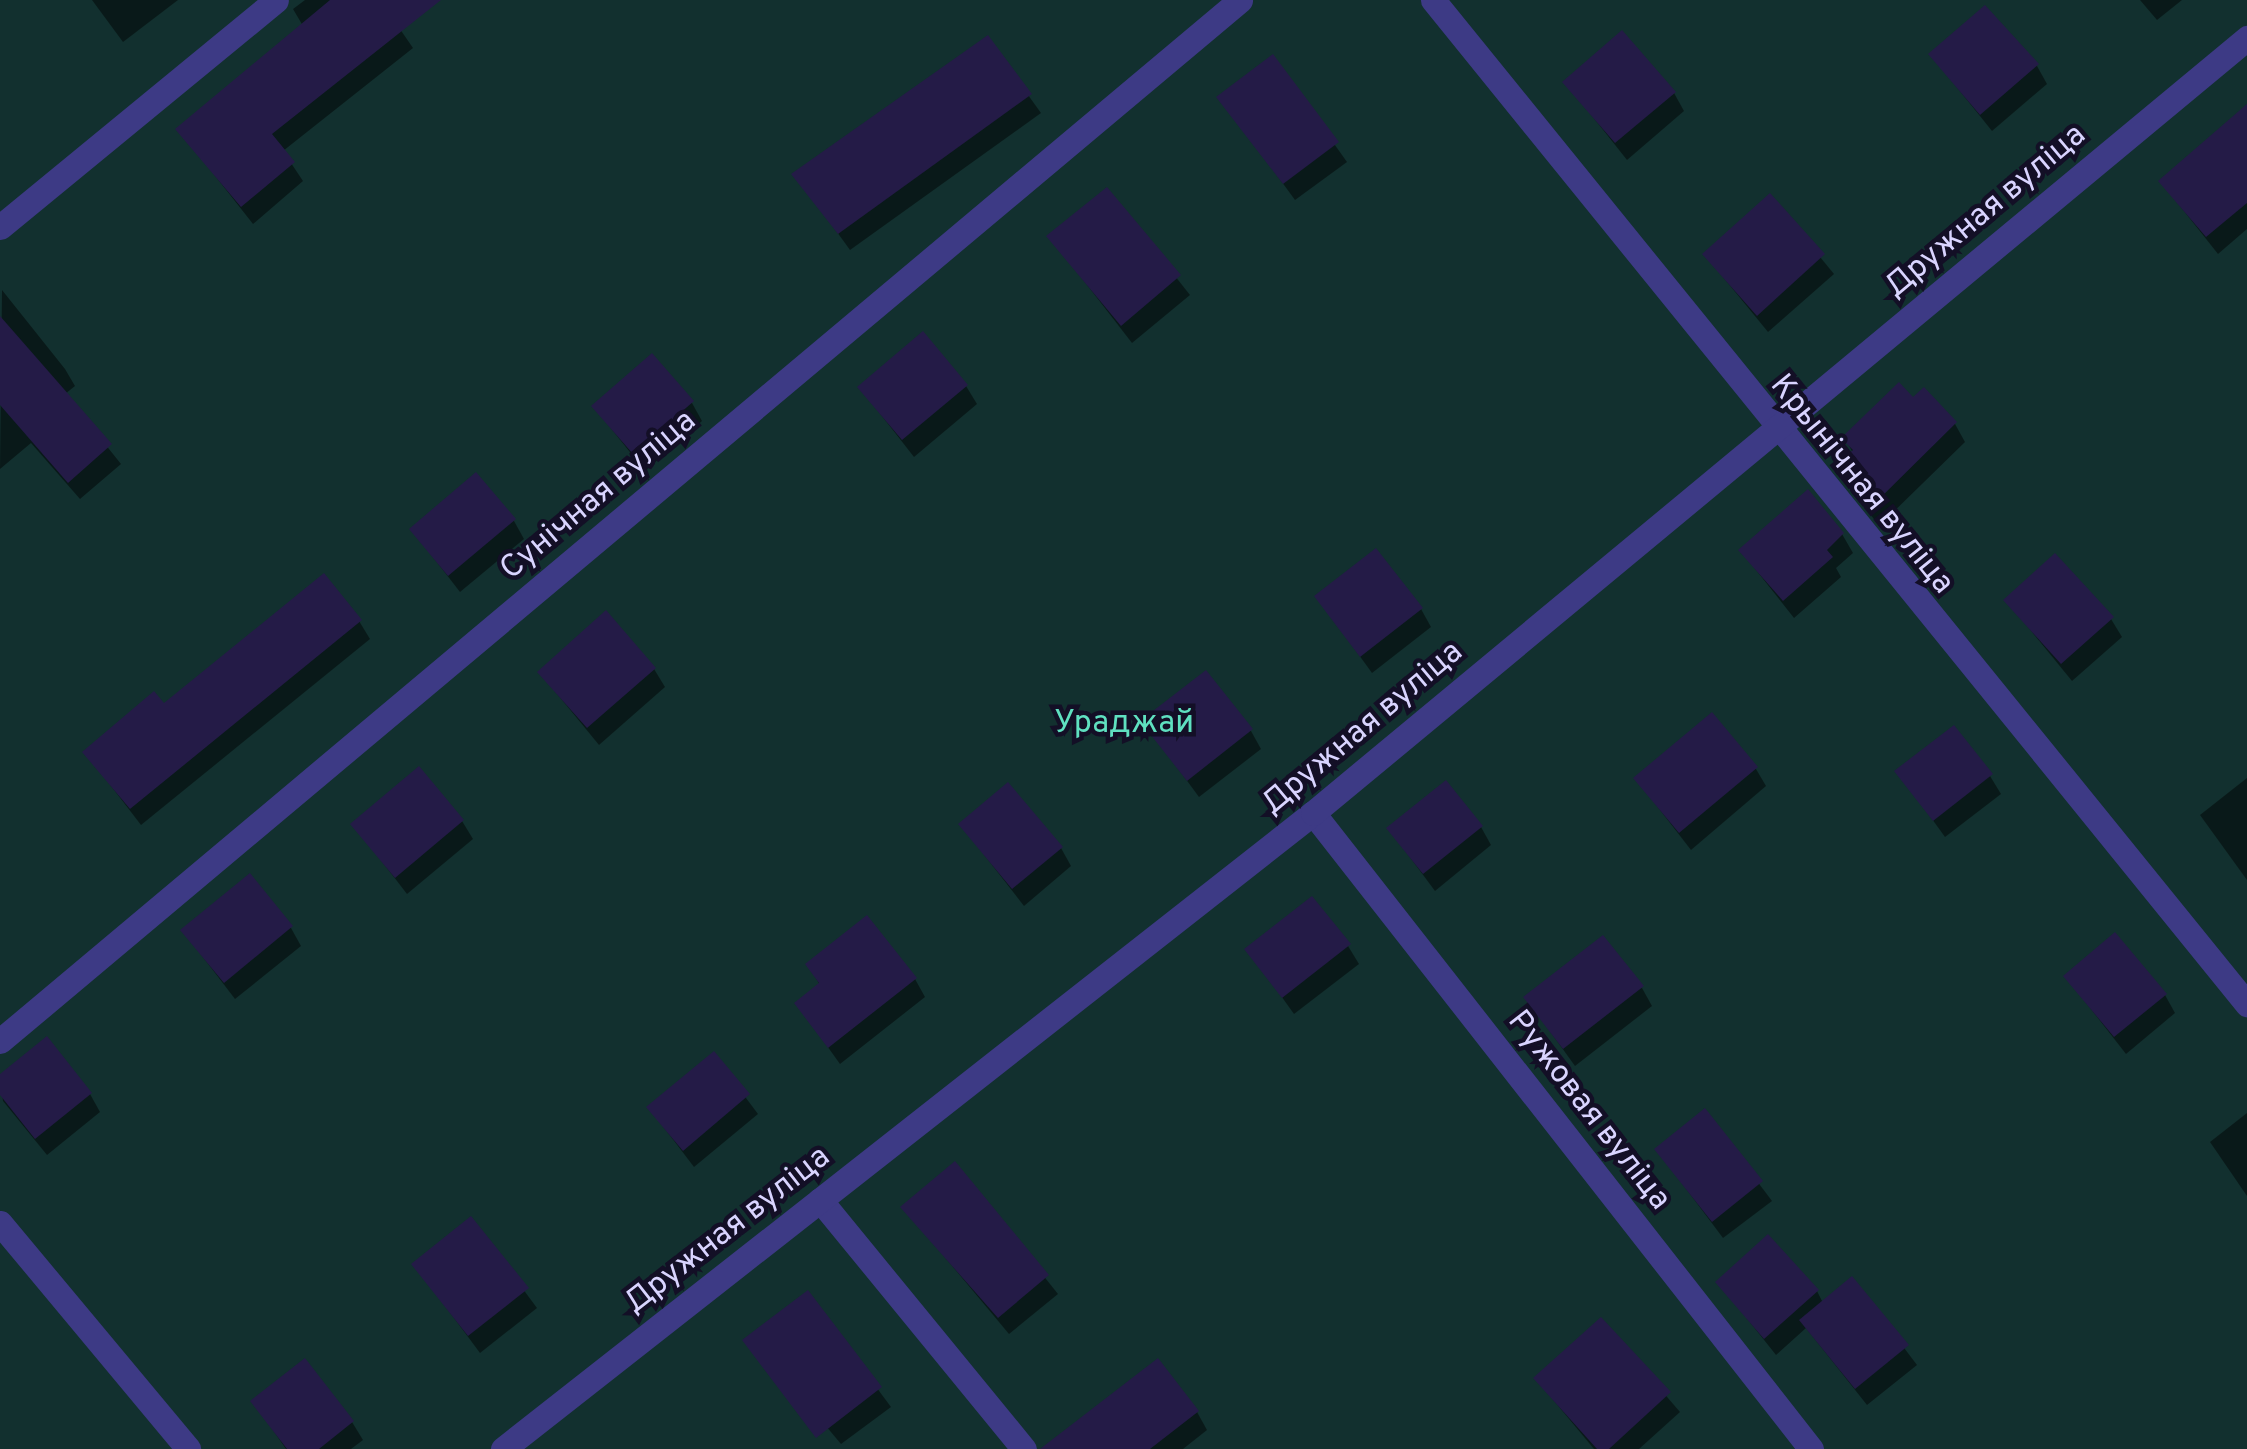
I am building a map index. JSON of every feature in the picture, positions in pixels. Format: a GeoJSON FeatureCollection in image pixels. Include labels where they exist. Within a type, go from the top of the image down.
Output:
{"type":"FeatureCollection","features":[{"type":"Feature","properties":{"kind":"street"},"geometry":{"type":"LineString","coordinates":[[0,227],[276,0]]}},
{"type":"Feature","properties":{"kind":"street","name":"Сунічная вуліца"},"geometry":{"type":"LineString","coordinates":[[0,1041],[1240,0]]}},
{"type":"Feature","properties":{"kind":"street","name":"Крынічная вуліца"},"geometry":{"type":"LineString","coordinates":[[1434,0],[1773,430],[2247,1004]]}},
{"type":"Feature","properties":{"kind":"street","name":"Дружная вуліца"},"geometry":{"type":"LineString","coordinates":[[503,1449],[1313,813],[1773,430],[2243,50]]}},
{"type":"Feature","properties":{"kind":"street","name":"Ружовая вуліца"},"geometry":{"type":"LineString","coordinates":[[1313,813],[1811,1449]]}},
{"type":"Feature","properties":{"kind":"street"},"geometry":{"type":"LineString","coordinates":[[820,1200],[1024,1449]]}},
{"type":"Feature","properties":{"kind":"street"},"geometry":{"type":"LineString","coordinates":[[0,1223],[188,1449]]}},
{"type":"Feature","properties":{"kind":"green space","name":"Ураджай"},"geometry":{"type":"Polygon","coordinates":[[[0,0],[2247,0],[2247,1449],[0,1449],[0,0]]]}},
{"type":"Feature","properties":{"kind":"building"},"geometry":{"type":"Polygon","coordinates":[[[330,0],[441,0],[272,134],[295,162],[241,207],[175,129],[330,0]]]}},
{"type":"Feature","properties":{"kind":"building"},"geometry":{"type":"Polygon","coordinates":[[[1985,5],[2039,64],[1980,115],[1928,54],[1985,5]]]}},
{"type":"Feature","properties":{"kind":"building"},"geometry":{"type":"Polygon","coordinates":[[[1622,30],[1676,92],[1615,143],[1562,82],[1622,30]]]}},
{"type":"Feature","properties":{"kind":"building"},"geometry":{"type":"Polygon","coordinates":[[[988,35],[1032,94],[838,234],[791,174],[988,35]]]}},
{"type":"Feature","properties":{"kind":"building"},"geometry":{"type":"Polygon","coordinates":[[[1273,54],[1339,142],[1283,184],[1216,97],[1273,54]]]}},
{"type":"Feature","properties":{"kind":"building"},"geometry":{"type":"Polygon","coordinates":[[[2247,104],[2247,203],[2206,237],[2158,181],[2247,104]]]}},
{"type":"Feature","properties":{"kind":"building"},"geometry":{"type":"Polygon","coordinates":[[[1107,187],[1181,275],[1121,326],[1046,236],[1107,187]]]}},
{"type":"Feature","properties":{"kind":"building"},"geometry":{"type":"Polygon","coordinates":[[[1770,193],[1825,254],[1757,316],[1702,254],[1770,193]]]}},
{"type":"Feature","properties":{"kind":"building"},"geometry":{"type":"Polygon","coordinates":[[[0,316],[112,444],[68,483],[0,405],[0,316]]]}},
{"type":"Feature","properties":{"kind":"building"},"geometry":{"type":"Polygon","coordinates":[[[923,331],[968,385],[902,440],[857,387],[923,331]]]}},
{"type":"Feature","properties":{"kind":"building"},"geometry":{"type":"Polygon","coordinates":[[[652,353],[694,401],[633,454],[591,406],[652,353]]]}},
{"type":"Feature","properties":{"kind":"building"},"geometry":{"type":"Polygon","coordinates":[[[1899,382],[1913,397],[1924,387],[1957,422],[1868,510],[1833,467],[1853,450],[1841,438],[1899,382]]]}},
{"type":"Feature","properties":{"kind":"building"},"geometry":{"type":"Polygon","coordinates":[[[476,472],[516,519],[448,576],[409,529],[476,472]]]}},
{"type":"Feature","properties":{"kind":"building"},"geometry":{"type":"Polygon","coordinates":[[[1808,489],[1844,533],[1827,550],[1833,557],[1783,601],[1738,550],[1808,489]]]}},
{"type":"Feature","properties":{"kind":"building"},"geometry":{"type":"Polygon","coordinates":[[[1376,548],[1423,608],[1360,657],[1314,596],[1376,548]]]}},
{"type":"Feature","properties":{"kind":"building"},"geometry":{"type":"Polygon","coordinates":[[[2055,553],[2114,617],[2061,664],[2003,600],[2055,553]]]}},
{"type":"Feature","properties":{"kind":"building"},"geometry":{"type":"Polygon","coordinates":[[[324,573],[362,620],[130,809],[82,752],[154,691],[164,703],[324,573]]]}},
{"type":"Feature","properties":{"kind":"building"},"geometry":{"type":"Polygon","coordinates":[[[606,610],[656,668],[587,728],[537,672],[606,610]]]}},
{"type":"Feature","properties":{"kind":"building"},"geometry":{"type":"Polygon","coordinates":[[[1206,670],[1253,729],[1187,781],[1140,721],[1206,670]]]}},
{"type":"Feature","properties":{"kind":"building"},"geometry":{"type":"Polygon","coordinates":[[[1712,712],[1758,767],[1679,833],[1633,778],[1712,712]]]}},
{"type":"Feature","properties":{"kind":"building"},"geometry":{"type":"Polygon","coordinates":[[[1954,725],[1993,774],[1933,821],[1894,771],[1954,725]]]}},
{"type":"Feature","properties":{"kind":"building"},"geometry":{"type":"Polygon","coordinates":[[[419,766],[464,820],[395,878],[350,824],[419,766]]]}},
{"type":"Feature","properties":{"kind":"building"},"geometry":{"type":"Polygon","coordinates":[[[1446,780],[1483,826],[1423,874],[1386,828],[1446,780]]]}},
{"type":"Feature","properties":{"kind":"building"},"geometry":{"type":"Polygon","coordinates":[[[1008,782],[1063,847],[1012,889],[958,824],[1008,782]]]}},
{"type":"Feature","properties":{"kind":"building"},"geometry":{"type":"Polygon","coordinates":[[[250,873],[293,926],[224,983],[180,930],[250,873]]]}},
{"type":"Feature","properties":{"kind":"building"},"geometry":{"type":"Polygon","coordinates":[[[1312,896],[1351,944],[1282,998],[1244,949],[1312,896]]]}},
{"type":"Feature","properties":{"kind":"building"},"geometry":{"type":"Polygon","coordinates":[[[867,915],[917,978],[828,1048],[794,1003],[819,983],[805,964],[867,915]]]}},
{"type":"Feature","properties":{"kind":"building"},"geometry":{"type":"Polygon","coordinates":[[[2115,932],[2167,994],[2114,1037],[2063,976],[2115,932]]]}},
{"type":"Feature","properties":{"kind":"building"},"geometry":{"type":"Polygon","coordinates":[[[1603,935],[1644,986],[1563,1049],[1523,997],[1603,935]]]}},
{"type":"Feature","properties":{"kind":"building"},"geometry":{"type":"Polygon","coordinates":[[[47,1036],[92,1093],[35,1139],[0,1095],[0,1074],[47,1036]]]}},
{"type":"Feature","properties":{"kind":"building"},"geometry":{"type":"Polygon","coordinates":[[[714,1051],[750,1094],[683,1151],[646,1107],[714,1051]]]}},
{"type":"Feature","properties":{"kind":"building"},"geometry":{"type":"Polygon","coordinates":[[[1705,1108],[1763,1181],[1712,1222],[1654,1149],[1705,1108]]]}},
{"type":"Feature","properties":{"kind":"building"},"geometry":{"type":"Polygon","coordinates":[[[955,1161],[1049,1275],[998,1318],[900,1207],[955,1161]]]}},
{"type":"Feature","properties":{"kind":"building"},"geometry":{"type":"Polygon","coordinates":[[[471,1216],[529,1288],[468,1336],[411,1264],[471,1216]]]}},
{"type":"Feature","properties":{"kind":"building"},"geometry":{"type":"Polygon","coordinates":[[[1768,1234],[1819,1290],[1764,1339],[1715,1282],[1768,1234]]]}},
{"type":"Feature","properties":{"kind":"building"},"geometry":{"type":"Polygon","coordinates":[[[1852,1276],[1909,1345],[1855,1389],[1799,1320],[1852,1276]]]}},
{"type":"Feature","properties":{"kind":"building"},"geometry":{"type":"Polygon","coordinates":[[[808,1290],[882,1387],[816,1438],[742,1340],[808,1290]]]}},
{"type":"Feature","properties":{"kind":"building"},"geometry":{"type":"Polygon","coordinates":[[[1601,1317],[1671,1392],[1609,1449],[1597,1449],[1533,1378],[1601,1317]]]}},
{"type":"Feature","properties":{"kind":"building"},"geometry":{"type":"Polygon","coordinates":[[[305,1358],[354,1421],[319,1449],[287,1449],[250,1401],[305,1358]]]}},
{"type":"Feature","properties":{"kind":"building"},"geometry":{"type":"Polygon","coordinates":[[[1158,1358],[1199,1411],[1150,1449],[1040,1449],[1158,1358]]]}}]}
